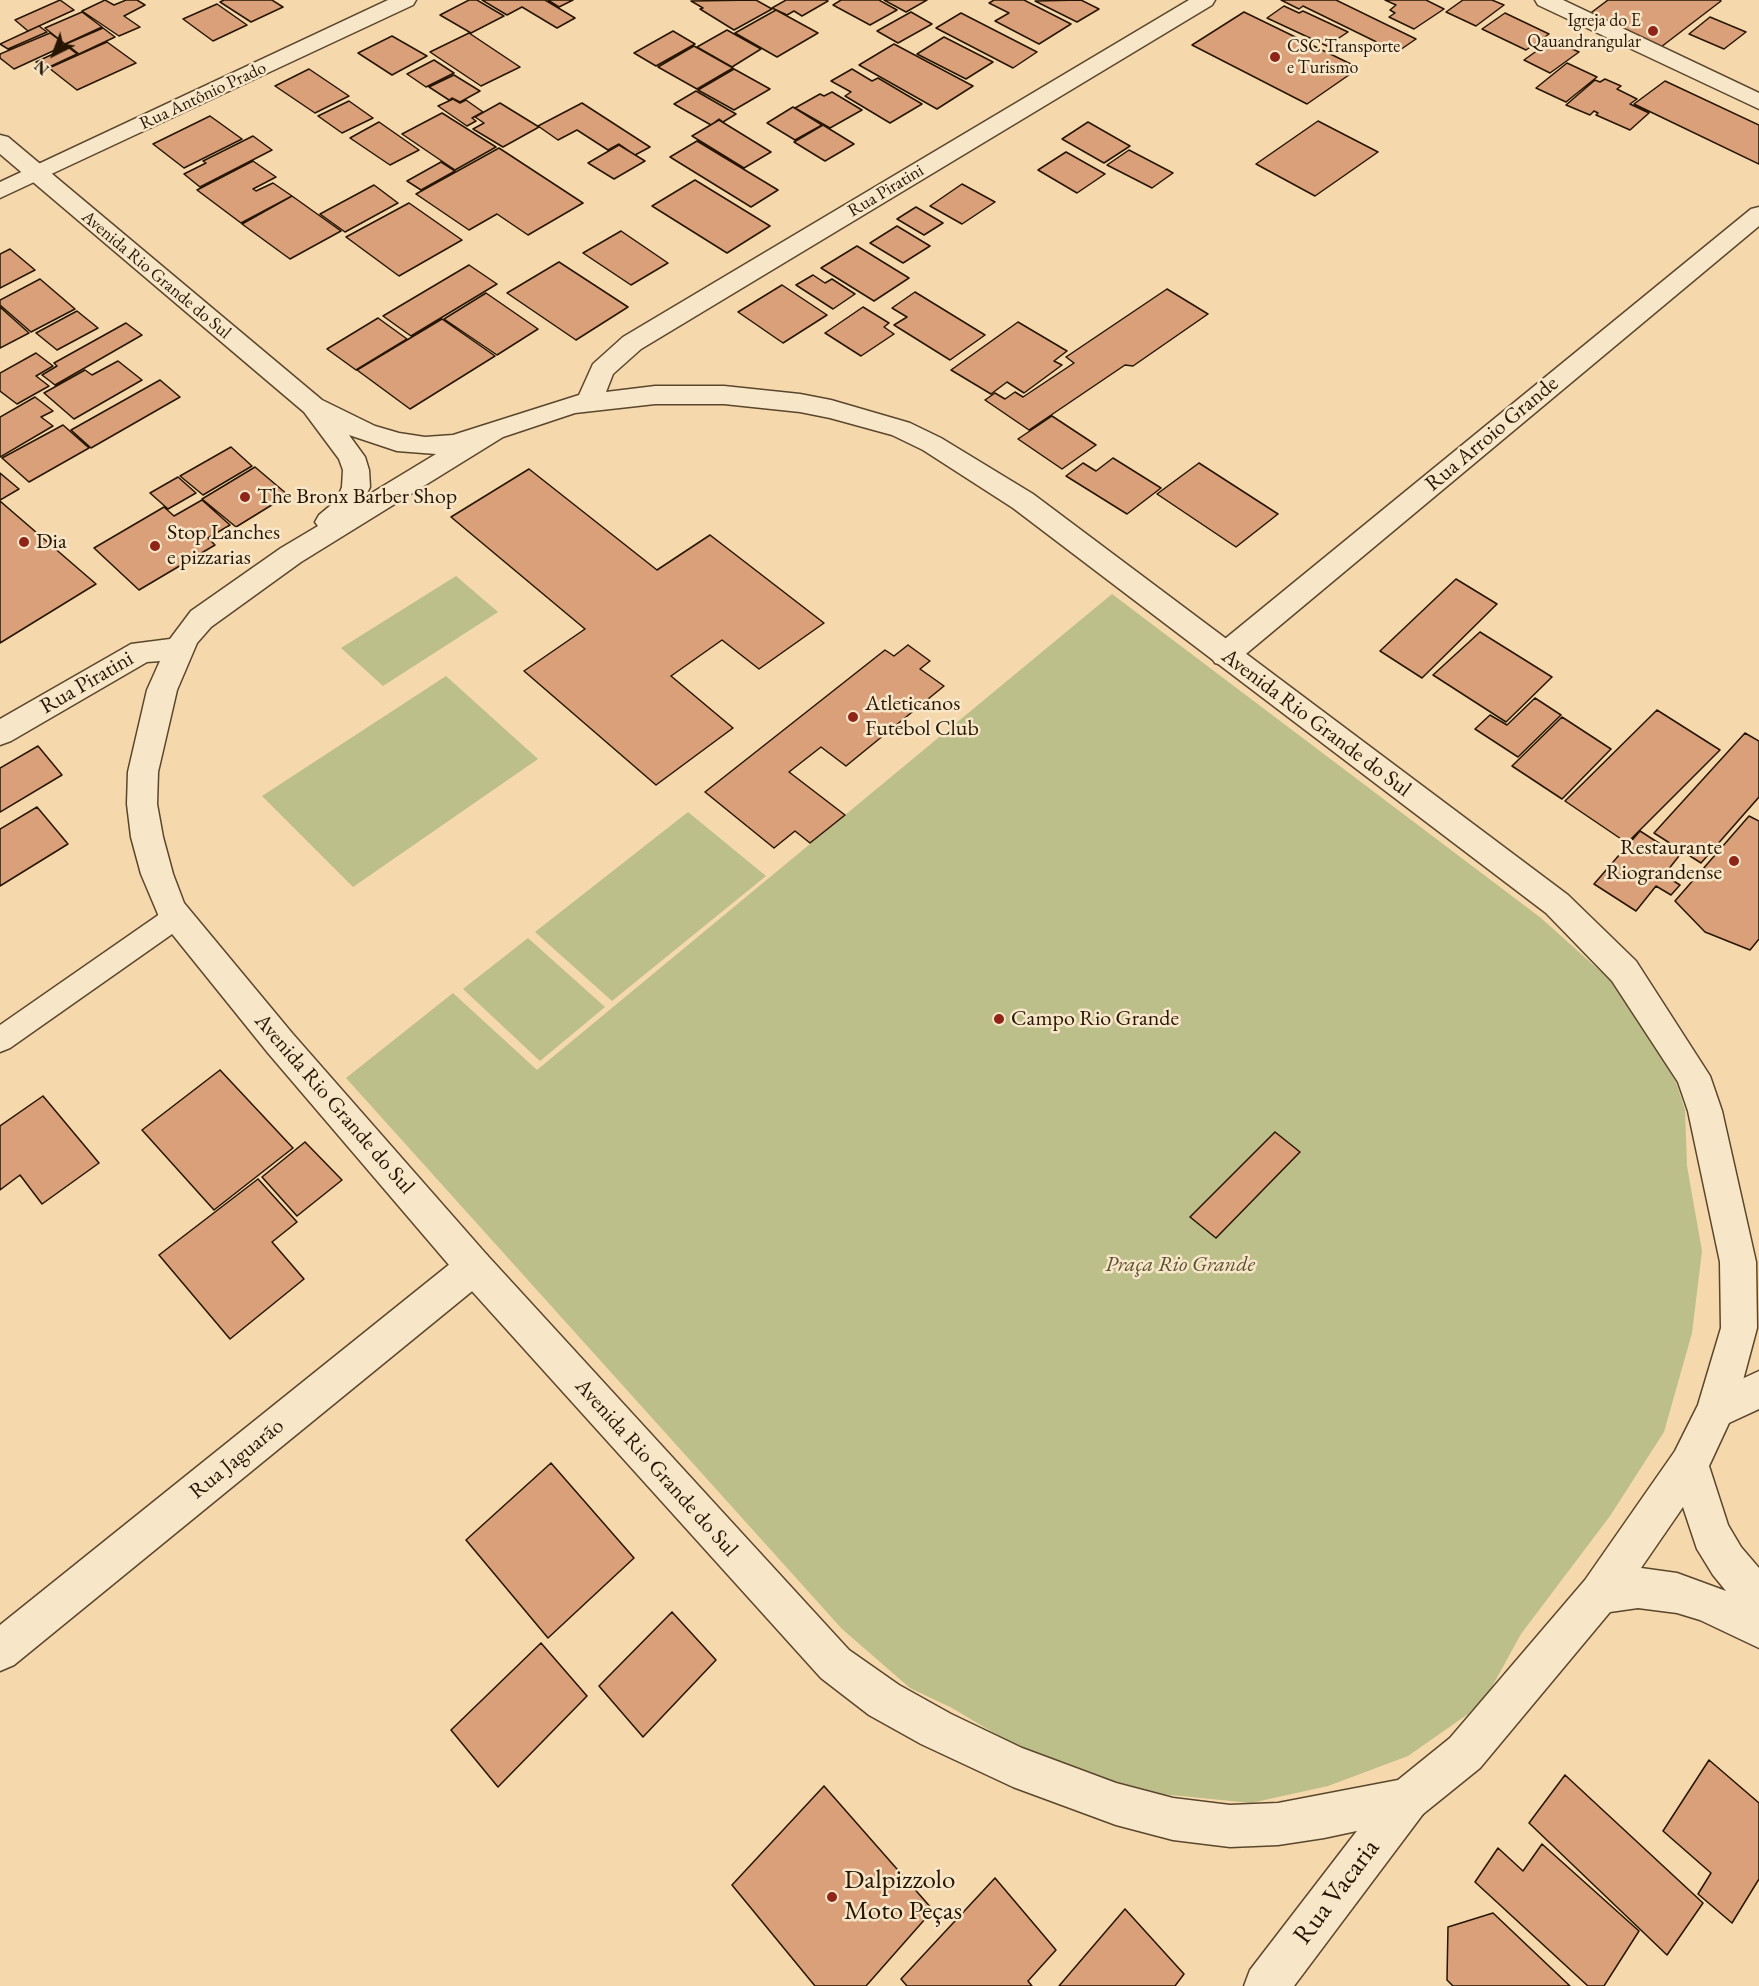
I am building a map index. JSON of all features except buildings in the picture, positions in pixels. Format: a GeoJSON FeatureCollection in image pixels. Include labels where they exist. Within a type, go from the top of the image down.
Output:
{"type":"FeatureCollection","features":[{"type":"Feature","properties":{"kind":"street","name":"Rua Antônio Prado"},"geometry":{"type":"LineString","coordinates":[[0,191],[405,0]]}},
{"type":"Feature","properties":{"kind":"street","name":"Rua Piratini"},"geometry":{"type":"LineString","coordinates":[[589,402],[602,370],[632,344],[1204,0]]}},
{"type":"Feature","properties":{"kind":"street"},"geometry":{"type":"LineString","coordinates":[[1546,0],[1759,102]]}},
{"type":"Feature","properties":{"kind":"street","name":"Avenida Rio Grande do Sul"},"geometry":{"type":"LineString","coordinates":[[0,142],[312,406],[352,457],[356,470],[356,487],[348,505],[291,555]]}},
{"type":"Feature","properties":{"kind":"street","name":"Rua Arroio Grande"},"geometry":{"type":"LineString","coordinates":[[1225,655],[1759,214]]}},
{"type":"Feature","properties":{"kind":"street","name":"Avenida Rio Grande do Sul"},"geometry":{"type":"LineString","coordinates":[[312,406],[366,432],[397,442],[425,446],[455,444],[556,409],[589,402],[655,395],[724,395],[761,398],[831,409],[901,429],[932,444],[1023,501],[1557,904],[1624,971],[1693,1076],[1705,1111],[1738,1262],[1739,1328],[1716,1410],[1689,1465],[1599,1594],[1465,1753],[1408,1798],[1324,1817],[1278,1824],[1230,1826],[1173,1819],[1116,1804],[1013,1766],[936,1729],[884,1700],[836,1664],[474,1268],[280,1043],[171,910],[157,874],[147,837],[142,804],[143,772],[148,742],[162,690],[178,649],[201,619],[291,555],[493,432]]}},
{"type":"Feature","properties":{"kind":"street","name":"Rua Piratini"},"geometry":{"type":"LineString","coordinates":[[0,733],[141,652],[178,649]]}},
{"type":"Feature","properties":{"kind":"street","name":"Rua Jaguarão"},"geometry":{"type":"LineString","coordinates":[[0,1651],[474,1268]]}},
{"type":"Feature","properties":{"kind":"street"},"geometry":{"type":"LineString","coordinates":[[1716,1410],[1759,1389]]}},
{"type":"Feature","properties":{"kind":"street"},"geometry":{"type":"LineString","coordinates":[[1689,1465],[1711,1535],[1727,1561],[1759,1599]]}},
{"type":"Feature","properties":{"kind":"street"},"geometry":{"type":"LineString","coordinates":[[1599,1594],[1638,1587],[1677,1593],[1706,1602],[1759,1628]]}},
{"type":"Feature","properties":{"kind":"street","name":"Rua Vacaria"},"geometry":{"type":"LineString","coordinates":[[1266,1986],[1408,1798]]}},
{"type":"Feature","properties":{"kind":"lane"},"geometry":{"type":"LineString","coordinates":[[0,1040],[176,917]]}},
{"type":"Feature","properties":{"kind":"green space"},"geometry":{"type":"Polygon","coordinates":[[[456,576],[498,612],[383,686],[341,648],[456,576]]]}},
{"type":"Feature","properties":{"kind":"green space","name":"Praça Rio Grande"},"geometry":{"type":"Polygon","coordinates":[[[1112,594],[1541,918],[1618,987],[1676,1082],[1685,1110],[1687,1166],[1702,1251],[1692,1333],[1664,1432],[1610,1516],[1521,1634],[1489,1692],[1468,1714],[1408,1756],[1328,1786],[1251,1803],[1151,1793],[1101,1778],[1021,1749],[952,1708],[910,1688],[842,1629],[346,1078],[453,993],[537,1070],[1112,594]]]}},
{"type":"Feature","properties":{"kind":"green space"},"geometry":{"type":"Polygon","coordinates":[[[446,676],[538,759],[353,887],[262,796],[446,676]]]}},
{"type":"Feature","properties":{"kind":"green space"},"geometry":{"type":"Polygon","coordinates":[[[688,812],[766,876],[612,1001],[535,932],[688,812]]]}},
{"type":"Feature","properties":{"kind":"green space"},"geometry":{"type":"Polygon","coordinates":[[[528,938],[605,1007],[540,1061],[463,989],[528,938]]]}},
{"type":"Feature","properties":{"kind":"place","name":"Igreja do E Qauandrangular"},"geometry":{"type":"Point","coordinates":[1653,31]}},
{"type":"Feature","properties":{"kind":"place","name":"CSC Transporte e Turismo"},"geometry":{"type":"Point","coordinates":[1275,57]}},
{"type":"Feature","properties":{"kind":"place","name":"The Bronx Barber Shop"},"geometry":{"type":"Point","coordinates":[245,497]}},
{"type":"Feature","properties":{"kind":"place","name":"Dia"},"geometry":{"type":"Point","coordinates":[24,542]}},
{"type":"Feature","properties":{"kind":"place","name":"Stop Lanches e pizzarias"},"geometry":{"type":"Point","coordinates":[155,546]}},
{"type":"Feature","properties":{"kind":"place","name":"Atleticanos Futebol Club"},"geometry":{"type":"Point","coordinates":[853,717]}},
{"type":"Feature","properties":{"kind":"place","name":"Restaurante Riograndense"},"geometry":{"type":"Point","coordinates":[1734,861]}},
{"type":"Feature","properties":{"kind":"place","name":"Campo Rio Grande"},"geometry":{"type":"Point","coordinates":[999,1019]}},
{"type":"Feature","properties":{"kind":"place","name":"Dalpizzolo Moto Peças"},"geometry":{"type":"Point","coordinates":[832,1897]}}]}
